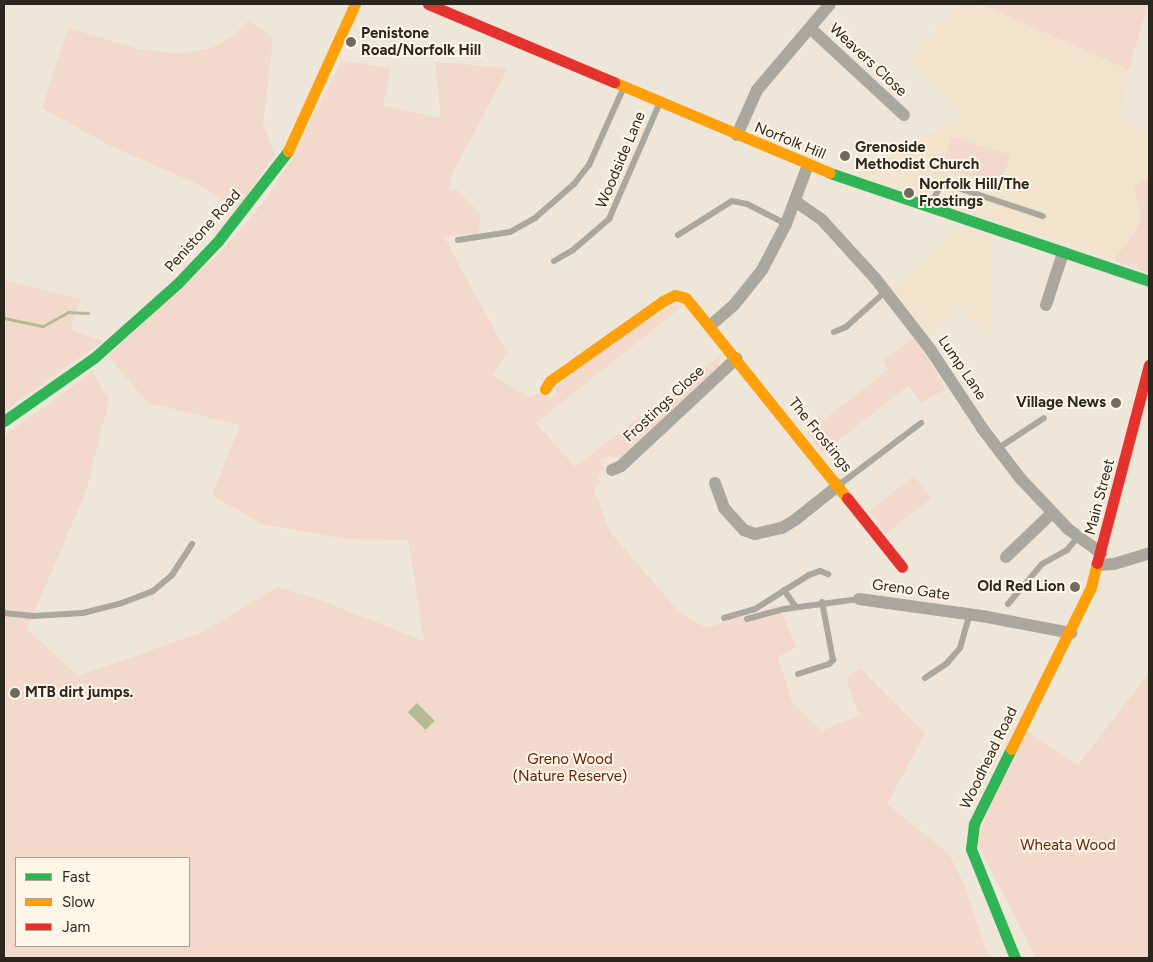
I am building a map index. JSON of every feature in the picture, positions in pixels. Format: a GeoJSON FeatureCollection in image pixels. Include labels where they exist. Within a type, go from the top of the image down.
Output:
{"type":"FeatureCollection","features":[{"type":"Feature","properties":{"kind":"main road","name":"Penistone Road"},"geometry":{"type":"LineString","coordinates":[[4,421],[95,357],[178,283],[218,241],[286,154],[355,4]]}},
{"type":"Feature","properties":{"kind":"main road","name":"Norfolk Hill"},"geometry":{"type":"LineString","coordinates":[[428,4],[808,165],[928,209],[1149,281]]}},
{"type":"Feature","properties":{"kind":"main road","name":"The Frostings"},"geometry":{"type":"LineString","coordinates":[[545,389],[550,381],[655,306],[680,295],[692,302],[711,325],[902,567]]}},
{"type":"Feature","properties":{"kind":"main road","name":"Main Street"},"geometry":{"type":"LineString","coordinates":[[1070,633],[1099,559],[1147,386],[1149,365]]}},
{"type":"Feature","properties":{"kind":"main road","name":"Woodhead Road"},"geometry":{"type":"LineString","coordinates":[[1015,958],[971,848],[974,824],[1007,752],[1070,633]]}},
{"type":"Feature","properties":{"kind":"street"},"geometry":{"type":"LineString","coordinates":[[737,135],[757,90],[830,4]]}},
{"type":"Feature","properties":{"kind":"street","name":"Weavers Close"},"geometry":{"type":"LineString","coordinates":[[810,28],[904,115]]}},
{"type":"Feature","properties":{"kind":"street"},"geometry":{"type":"LineString","coordinates":[[711,325],[750,288],[786,224],[808,165]]}},
{"type":"Feature","properties":{"kind":"street","name":"Lump Lane"},"geometry":{"type":"LineString","coordinates":[[795,201],[822,220],[886,291],[930,349],[997,449],[1052,513],[1099,559]]}},
{"type":"Feature","properties":{"kind":"street"},"geometry":{"type":"LineString","coordinates":[[1046,305],[1064,253]]}},
{"type":"Feature","properties":{"kind":"street","name":"Frostings Close"},"geometry":{"type":"LineString","coordinates":[[612,470],[621,466],[737,358]]}},
{"type":"Feature","properties":{"kind":"street"},"geometry":{"type":"LineString","coordinates":[[715,483],[729,515],[744,530],[756,534],[782,528],[839,486]]}},
{"type":"Feature","properties":{"kind":"street"},"geometry":{"type":"LineString","coordinates":[[1006,557],[1052,513]]}},
{"type":"Feature","properties":{"kind":"street"},"geometry":{"type":"LineString","coordinates":[[1099,559],[1114,564],[1149,554]]}},
{"type":"Feature","properties":{"kind":"street","name":"Greno Gate"},"geometry":{"type":"LineString","coordinates":[[859,599],[970,614],[1070,633]]}},
{"type":"Feature","properties":{"kind":"lane"},"geometry":{"type":"LineString","coordinates":[[458,240],[510,232],[535,218],[574,184],[590,165],[624,86]]}},
{"type":"Feature","properties":{"kind":"lane","name":"Woodside Lane"},"geometry":{"type":"LineString","coordinates":[[554,261],[574,250],[610,219],[660,101]]}},
{"type":"Feature","properties":{"kind":"lane"},"geometry":{"type":"LineString","coordinates":[[928,209],[939,188],[946,184],[1043,216]]}},
{"type":"Feature","properties":{"kind":"lane"},"geometry":{"type":"LineString","coordinates":[[678,235],[732,201],[747,204],[786,224]]}},
{"type":"Feature","properties":{"kind":"lane"},"geometry":{"type":"LineString","coordinates":[[834,332],[846,327],[886,291]]}},
{"type":"Feature","properties":{"kind":"lane"},"geometry":{"type":"LineString","coordinates":[[997,449],[1044,418]]}},
{"type":"Feature","properties":{"kind":"lane"},"geometry":{"type":"LineString","coordinates":[[839,486],[921,423]]}},
{"type":"Feature","properties":{"kind":"lane"},"geometry":{"type":"LineString","coordinates":[[1008,604],[1042,564],[1067,550],[1078,537]]}},
{"type":"Feature","properties":{"kind":"lane"},"geometry":{"type":"LineString","coordinates":[[4,613],[33,616],[84,613],[122,603],[158,587],[172,575],[192,544]]}},
{"type":"Feature","properties":{"kind":"lane"},"geometry":{"type":"LineString","coordinates":[[724,618],[754,609],[809,575],[820,571],[828,574]]}},
{"type":"Feature","properties":{"kind":"lane"},"geometry":{"type":"LineString","coordinates":[[784,590],[796,607]]}},
{"type":"Feature","properties":{"kind":"lane","name":"Greno Gate"},"geometry":{"type":"LineString","coordinates":[[747,619],[822,602],[859,599]]}},
{"type":"Feature","properties":{"kind":"lane"},"geometry":{"type":"LineString","coordinates":[[798,674],[829,664],[833,660],[822,602]]}},
{"type":"Feature","properties":{"kind":"lane"},"geometry":{"type":"LineString","coordinates":[[925,678],[947,663],[960,648],[970,614]]}},
{"type":"Feature","properties":{"kind":"shaded area"},"geometry":{"type":"Polygon","coordinates":[[[959,4],[981,4],[1129,70],[1120,120],[1149,134],[1149,176],[1134,186],[1141,217],[1137,229],[1114,260],[856,176],[961,115],[909,59],[959,4]]]}},
{"type":"Feature","properties":{"kind":"shaded area"},"geometry":{"type":"Polygon","coordinates":[[[958,227],[992,238],[992,337],[959,307],[928,336],[892,292],[958,227]]]}},
{"type":"Feature","properties":{"kind":"shaded area"},"geometry":{"type":"Polygon","coordinates":[[[417,703],[435,721],[425,730],[408,712],[417,703]]]}},
{"type":"Feature","properties":{"kind":"green space"},"geometry":{"type":"Polygon","coordinates":[[[981,4],[1148,4],[1129,70],[981,4]]]}},
{"type":"Feature","properties":{"kind":"green space"},"geometry":{"type":"Polygon","coordinates":[[[249,20],[273,38],[263,125],[275,154],[238,208],[193,182],[111,146],[42,108],[68,28],[138,49],[181,54],[212,48],[233,36],[249,20]]]}},
{"type":"Feature","properties":{"kind":"green space","name":"Greno Wood (Nature Reserve)"},"geometry":{"type":"Polygon","coordinates":[[[341,61],[391,68],[383,106],[441,118],[435,62],[508,68],[450,178],[449,191],[456,189],[480,213],[479,233],[444,237],[507,353],[493,375],[528,397],[542,393],[552,398],[557,394],[555,388],[602,349],[675,304],[684,305],[536,423],[575,467],[722,354],[716,372],[621,458],[607,456],[600,461],[604,468],[597,477],[600,482],[594,489],[610,532],[678,611],[706,628],[779,605],[796,647],[778,657],[792,702],[822,731],[859,715],[846,679],[860,668],[925,734],[887,804],[949,854],[965,886],[989,958],[4,958],[4,436],[92,372],[109,401],[86,491],[27,629],[78,676],[203,632],[277,587],[312,597],[424,641],[408,540],[346,539],[262,524],[212,495],[240,425],[148,403],[108,356],[226,246],[263,203],[290,162],[341,61]]]}},
{"type":"Feature","properties":{"kind":"green space"},"geometry":{"type":"Polygon","coordinates":[[[951,136],[1010,155],[1000,186],[941,166],[951,136]]]}},
{"type":"Feature","properties":{"kind":"green space"},"geometry":{"type":"Polygon","coordinates":[[[1149,176],[1149,274],[1114,260],[1137,229],[1141,217],[1134,186],[1149,176]]]}},
{"type":"Feature","properties":{"kind":"green space"},"geometry":{"type":"Polygon","coordinates":[[[4,280],[81,299],[70,329],[103,341],[4,411],[4,280]]]}},
{"type":"Feature","properties":{"kind":"green space"},"geometry":{"type":"Polygon","coordinates":[[[915,336],[945,389],[922,403],[908,386],[822,453],[807,433],[888,370],[884,360],[915,336]]]}},
{"type":"Feature","properties":{"kind":"green space"},"geometry":{"type":"Polygon","coordinates":[[[914,476],[931,498],[886,533],[869,511],[914,476]]]}},
{"type":"Feature","properties":{"kind":"green space","name":"Wheata Wood"},"geometry":{"type":"Polygon","coordinates":[[[1149,673],[1149,958],[1036,958],[977,843],[993,796],[1027,731],[1078,765],[1149,673]]]}},
{"type":"Feature","properties":{"kind":"waterway"},"geometry":{"type":"LineString","coordinates":[[4,318],[43,326],[68,312],[88,313]]}},
{"type":"Feature","properties":{"kind":"traffic: fast"},"geometry":{"type":"LineString","coordinates":[[4,421],[95,357],[178,283],[218,241],[288,151]]}},
{"type":"Feature","properties":{"kind":"traffic: fast"},"geometry":{"type":"LineString","coordinates":[[830,173],[1149,281]]}},
{"type":"Feature","properties":{"kind":"traffic: fast"},"geometry":{"type":"LineString","coordinates":[[1011,749],[974,824],[971,849],[1015,958]]}},
{"type":"Feature","properties":{"kind":"traffic: slow"},"geometry":{"type":"LineString","coordinates":[[288,151],[355,4]]}},
{"type":"Feature","properties":{"kind":"traffic: slow"},"geometry":{"type":"LineString","coordinates":[[614,82],[830,173]]}},
{"type":"Feature","properties":{"kind":"traffic: slow"},"geometry":{"type":"LineString","coordinates":[[545,389],[550,381],[663,301],[675,295],[686,298],[847,498]]}},
{"type":"Feature","properties":{"kind":"traffic: slow"},"geometry":{"type":"LineString","coordinates":[[1011,749],[1091,587],[1097,563]]}},
{"type":"Feature","properties":{"kind":"traffic: jam"},"geometry":{"type":"LineString","coordinates":[[428,4],[614,82]]}},
{"type":"Feature","properties":{"kind":"traffic: jam"},"geometry":{"type":"LineString","coordinates":[[1097,563],[1149,365]]}},
{"type":"Feature","properties":{"kind":"traffic: jam"},"geometry":{"type":"LineString","coordinates":[[847,498],[902,567]]}},
{"type":"Feature","properties":{"kind":"place","name":"Penistone Road/Norfolk Hill"},"geometry":{"type":"Point","coordinates":[351,42]}},
{"type":"Feature","properties":{"kind":"place","name":"Grenoside Methodist Church"},"geometry":{"type":"Point","coordinates":[845,156]}},
{"type":"Feature","properties":{"kind":"place","name":"Norfolk Hill/The Frostings"},"geometry":{"type":"Point","coordinates":[909,193]}},
{"type":"Feature","properties":{"kind":"place","name":"Village News"},"geometry":{"type":"Point","coordinates":[1116,403]}},
{"type":"Feature","properties":{"kind":"place","name":"Old Red Lion"},"geometry":{"type":"Point","coordinates":[1075,587]}},
{"type":"Feature","properties":{"kind":"place","name":"MTB dirt jumps."},"geometry":{"type":"Point","coordinates":[15,693]}}]}
